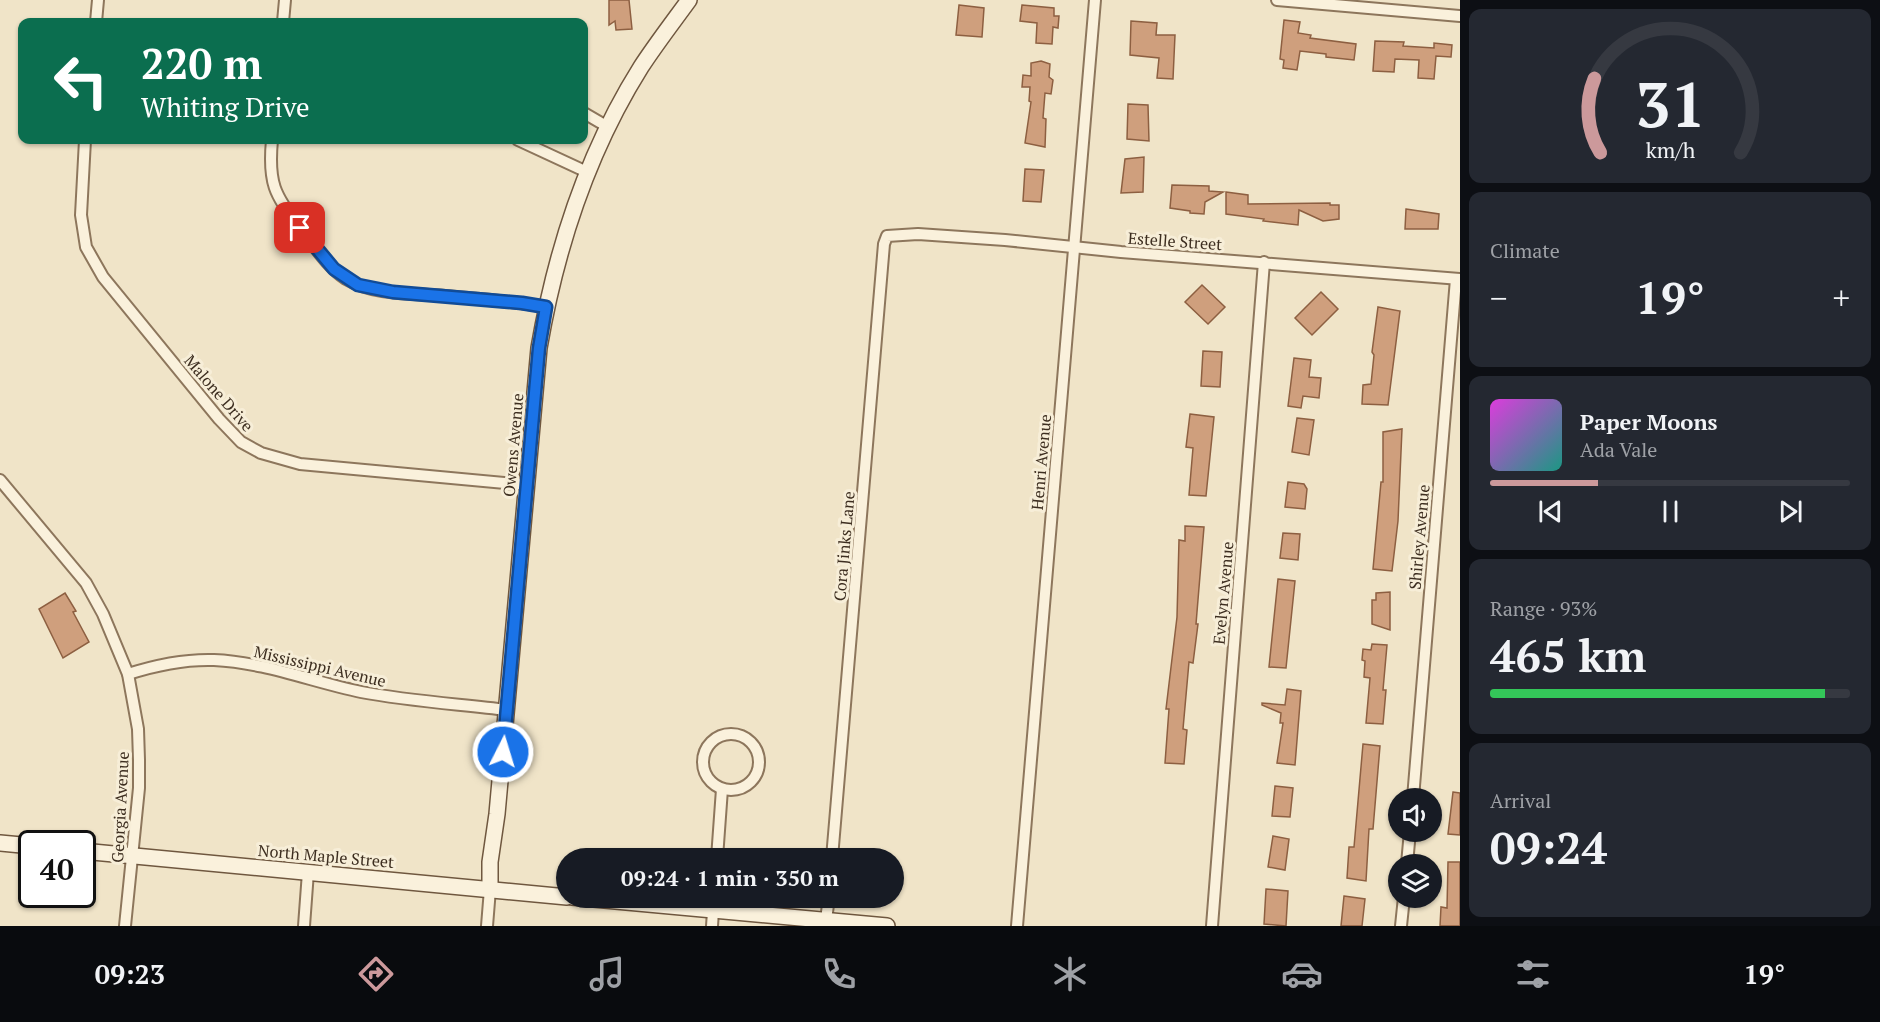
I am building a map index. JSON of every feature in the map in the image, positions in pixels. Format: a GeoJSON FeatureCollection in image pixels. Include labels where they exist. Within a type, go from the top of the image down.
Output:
{"type":"FeatureCollection","features":[{"type":"Feature","properties":{"kind":"street"},"geometry":{"type":"LineString","coordinates":[[96,18],[98,0]]}},
{"type":"Feature","properties":{"kind":"street"},"geometry":{"type":"LineString","coordinates":[[283,18],[285,0]]}},
{"type":"Feature","properties":{"kind":"street","name":"Owens Avenue"},"geometry":{"type":"LineString","coordinates":[[487,926],[490,862],[507,710],[539,348],[546,307],[558,256],[587,172],[640,68],[689,0]]}},
{"type":"Feature","properties":{"kind":"street","name":"Henri Avenue"},"geometry":{"type":"LineString","coordinates":[[1017,926],[1095,0]]}},
{"type":"Feature","properties":{"kind":"street"},"geometry":{"type":"LineString","coordinates":[[1276,0],[1362,4],[1460,15]]}},
{"type":"Feature","properties":{"kind":"street"},"geometry":{"type":"LineString","coordinates":[[588,116],[608,127]]}},
{"type":"Feature","properties":{"kind":"street","name":"Malone Drive"},"geometry":{"type":"LineString","coordinates":[[85,144],[81,215],[86,248],[103,278],[219,419],[241,442],[261,453],[300,464],[528,485]]}},
{"type":"Feature","properties":{"kind":"street"},"geometry":{"type":"LineString","coordinates":[[272,144],[271,176],[275,194],[320,254],[344,278],[358,285],[393,292],[546,307]]}},
{"type":"Feature","properties":{"kind":"street"},"geometry":{"type":"LineString","coordinates":[[527,144],[587,172]]}},
{"type":"Feature","properties":{"kind":"street","name":"Estelle Street"},"geometry":{"type":"LineString","coordinates":[[887,236],[918,234],[1458,279]]}},
{"type":"Feature","properties":{"kind":"street","name":"Cora Jinks Lane"},"geometry":{"type":"LineString","coordinates":[[833,848],[873,366],[884,244],[887,236]]}},
{"type":"Feature","properties":{"kind":"street","name":"Evelyn Avenue"},"geometry":{"type":"LineString","coordinates":[[1212,926],[1264,262]]}},
{"type":"Feature","properties":{"kind":"street","name":"Shirley Avenue"},"geometry":{"type":"LineString","coordinates":[[1414,788],[1458,279]]}},
{"type":"Feature","properties":{"kind":"street","name":"Georgia Avenue"},"geometry":{"type":"LineString","coordinates":[[0,480],[86,583],[103,614],[128,674],[138,729],[139,788],[125,926]]}},
{"type":"Feature","properties":{"kind":"street","name":"Mississippi Avenue"},"geometry":{"type":"LineString","coordinates":[[128,674],[179,661],[226,661],[335,687],[395,698],[507,710]]}},
{"type":"Feature","properties":{"kind":"street"},"geometry":{"type":"LineString","coordinates":[[732,733],[741,735],[750,740],[756,748],[759,767],[756,776],[741,789],[732,791],[722,789],[714,785],[704,770],[705,752],[715,738],[732,733]]}},
{"type":"Feature","properties":{"kind":"street"},"geometry":{"type":"LineString","coordinates":[[718,848],[722,789]]}},
{"type":"Feature","properties":{"kind":"street"},"geometry":{"type":"LineString","coordinates":[[0,843],[18,845]]}},
{"type":"Feature","properties":{"kind":"street","name":"North Maple Street"},"geometry":{"type":"LineString","coordinates":[[96,853],[556,896]]}},
{"type":"Feature","properties":{"kind":"street"},"geometry":{"type":"LineString","coordinates":[[304,926],[308,872]]}},
{"type":"Feature","properties":{"kind":"street"},"geometry":{"type":"LineString","coordinates":[[712,926],[713,908]]}},
{"type":"Feature","properties":{"kind":"street"},"geometry":{"type":"LineString","coordinates":[[741,908],[887,926]]}},
{"type":"Feature","properties":{"kind":"street"},"geometry":{"type":"LineString","coordinates":[[826,920],[827,908]]}},
{"type":"Feature","properties":{"kind":"street"},"geometry":{"type":"LineString","coordinates":[[1401,926],[1403,908]]}},
{"type":"Feature","properties":{"kind":"building"},"geometry":{"type":"Polygon","coordinates":[[[609,0],[629,0],[632,29],[616,30],[615,21],[609,25],[609,0]]]}},
{"type":"Feature","properties":{"kind":"building"},"geometry":{"type":"Polygon","coordinates":[[[959,5],[984,8],[982,37],[956,35],[959,5]]]}},
{"type":"Feature","properties":{"kind":"building"},"geometry":{"type":"Polygon","coordinates":[[[1022,5],[1054,8],[1054,16],[1059,16],[1058,28],[1053,27],[1052,44],[1036,43],[1037,23],[1020,21],[1022,5]]]}},
{"type":"Feature","properties":{"kind":"building"},"geometry":{"type":"Polygon","coordinates":[[[1284,20],[1300,22],[1298,33],[1311,35],[1310,38],[1356,44],[1354,60],[1300,51],[1297,70],[1283,68],[1284,60],[1280,59],[1284,20]]]}},
{"type":"Feature","properties":{"kind":"building"},"geometry":{"type":"Polygon","coordinates":[[[1131,21],[1157,23],[1156,35],[1175,35],[1173,79],[1157,78],[1159,58],[1130,55],[1131,21]]]}},
{"type":"Feature","properties":{"kind":"building"},"geometry":{"type":"Polygon","coordinates":[[[1375,41],[1404,42],[1403,46],[1434,48],[1434,43],[1452,45],[1451,57],[1436,56],[1434,79],[1418,78],[1419,60],[1395,59],[1394,72],[1373,71],[1375,41]]]}},
{"type":"Feature","properties":{"kind":"building"},"geometry":{"type":"Polygon","coordinates":[[[1041,61],[1050,64],[1049,77],[1053,80],[1051,94],[1045,93],[1043,118],[1046,119],[1045,147],[1025,143],[1031,102],[1029,101],[1030,87],[1022,87],[1023,75],[1031,76],[1031,63],[1041,61]]]}},
{"type":"Feature","properties":{"kind":"building"},"geometry":{"type":"Polygon","coordinates":[[[1128,104],[1148,105],[1149,141],[1127,139],[1128,104]]]}},
{"type":"Feature","properties":{"kind":"building"},"geometry":{"type":"Polygon","coordinates":[[[1144,157],[1143,192],[1121,193],[1125,159],[1144,157]]]}},
{"type":"Feature","properties":{"kind":"building"},"geometry":{"type":"Polygon","coordinates":[[[1025,169],[1044,170],[1041,202],[1023,201],[1025,169]]]}},
{"type":"Feature","properties":{"kind":"building"},"geometry":{"type":"Polygon","coordinates":[[[1172,185],[1209,186],[1209,191],[1223,192],[1205,202],[1204,214],[1190,213],[1190,211],[1170,208],[1172,185]]]}},
{"type":"Feature","properties":{"kind":"building"},"geometry":{"type":"Polygon","coordinates":[[[1226,192],[1248,195],[1248,204],[1330,203],[1330,205],[1339,205],[1339,219],[1323,221],[1299,210],[1298,225],[1226,214],[1226,192]]]}},
{"type":"Feature","properties":{"kind":"building"},"geometry":{"type":"Polygon","coordinates":[[[1406,209],[1439,214],[1438,229],[1405,229],[1406,209]]]}},
{"type":"Feature","properties":{"kind":"building"},"geometry":{"type":"Polygon","coordinates":[[[1202,285],[1225,307],[1208,324],[1185,302],[1202,285]]]}},
{"type":"Feature","properties":{"kind":"building"},"geometry":{"type":"Polygon","coordinates":[[[1321,292],[1338,309],[1312,335],[1295,318],[1321,292]]]}},
{"type":"Feature","properties":{"kind":"building"},"geometry":{"type":"Polygon","coordinates":[[[1378,307],[1400,311],[1388,405],[1362,404],[1363,385],[1371,384],[1374,355],[1372,352],[1378,307]]]}},
{"type":"Feature","properties":{"kind":"building"},"geometry":{"type":"Polygon","coordinates":[[[1203,351],[1222,352],[1220,387],[1201,386],[1203,351]]]}},
{"type":"Feature","properties":{"kind":"building"},"geometry":{"type":"Polygon","coordinates":[[[1294,358],[1311,360],[1309,377],[1321,378],[1319,398],[1303,396],[1301,408],[1288,406],[1294,358]]]}},
{"type":"Feature","properties":{"kind":"building"},"geometry":{"type":"Polygon","coordinates":[[[1190,414],[1214,417],[1206,496],[1189,495],[1193,448],[1186,447],[1190,414]]]}},
{"type":"Feature","properties":{"kind":"building"},"geometry":{"type":"Polygon","coordinates":[[[1297,418],[1314,420],[1309,455],[1292,452],[1297,418]]]}},
{"type":"Feature","properties":{"kind":"building"},"geometry":{"type":"Polygon","coordinates":[[[1402,429],[1398,521],[1392,571],[1373,569],[1381,482],[1383,482],[1383,432],[1402,429]]]}},
{"type":"Feature","properties":{"kind":"building"},"geometry":{"type":"Polygon","coordinates":[[[1288,482],[1304,484],[1307,489],[1305,509],[1285,507],[1288,482]]]}},
{"type":"Feature","properties":{"kind":"building"},"geometry":{"type":"Polygon","coordinates":[[[1185,526],[1204,527],[1196,624],[1198,624],[1193,663],[1189,662],[1183,729],[1187,730],[1184,764],[1165,763],[1169,709],[1166,709],[1177,617],[1179,540],[1185,541],[1185,526]]]}},
{"type":"Feature","properties":{"kind":"building"},"geometry":{"type":"Polygon","coordinates":[[[1283,533],[1300,534],[1298,560],[1280,558],[1283,533]]]}},
{"type":"Feature","properties":{"kind":"building"},"geometry":{"type":"Polygon","coordinates":[[[1278,579],[1295,581],[1286,668],[1269,667],[1278,579]]]}},
{"type":"Feature","properties":{"kind":"building"},"geometry":{"type":"Polygon","coordinates":[[[1390,592],[1390,630],[1372,624],[1372,600],[1376,600],[1376,593],[1390,592]]]}},
{"type":"Feature","properties":{"kind":"building"},"geometry":{"type":"Polygon","coordinates":[[[65,593],[76,611],[73,612],[89,642],[63,658],[39,609],[65,593]]]}},
{"type":"Feature","properties":{"kind":"building"},"geometry":{"type":"Polygon","coordinates":[[[1372,644],[1387,645],[1383,724],[1366,723],[1370,678],[1364,677],[1365,661],[1362,660],[1363,649],[1371,650],[1372,644]]]}},
{"type":"Feature","properties":{"kind":"building"},"geometry":{"type":"Polygon","coordinates":[[[1287,689],[1301,691],[1295,765],[1277,763],[1283,723],[1280,723],[1281,713],[1262,705],[1262,703],[1285,705],[1287,689]]]}},
{"type":"Feature","properties":{"kind":"building"},"geometry":{"type":"Polygon","coordinates":[[[1363,744],[1380,746],[1373,829],[1369,829],[1366,881],[1347,878],[1349,847],[1354,847],[1363,744]]]}},
{"type":"Feature","properties":{"kind":"building"},"geometry":{"type":"Polygon","coordinates":[[[1275,786],[1293,788],[1290,817],[1272,816],[1275,786]]]}},
{"type":"Feature","properties":{"kind":"building"},"geometry":{"type":"Polygon","coordinates":[[[1453,792],[1460,793],[1460,835],[1448,834],[1453,792]]]}},
{"type":"Feature","properties":{"kind":"building"},"geometry":{"type":"Polygon","coordinates":[[[1273,836],[1289,839],[1285,870],[1268,867],[1273,836]]]}},
{"type":"Feature","properties":{"kind":"building"},"geometry":{"type":"Polygon","coordinates":[[[1448,862],[1460,862],[1460,926],[1440,926],[1441,908],[1447,908],[1448,862]]]}},
{"type":"Feature","properties":{"kind":"building"},"geometry":{"type":"Polygon","coordinates":[[[1266,889],[1288,891],[1286,926],[1264,924],[1266,889]]]}},
{"type":"Feature","properties":{"kind":"building"},"geometry":{"type":"Polygon","coordinates":[[[1344,896],[1365,899],[1362,926],[1341,926],[1344,896]]]}},
{"type":"Feature","properties":{"kind":"route"},"geometry":{"type":"LineString","coordinates":[[300,228],[334,269],[344,278],[358,285],[393,292],[546,307],[539,348],[503,752]]}}]}
